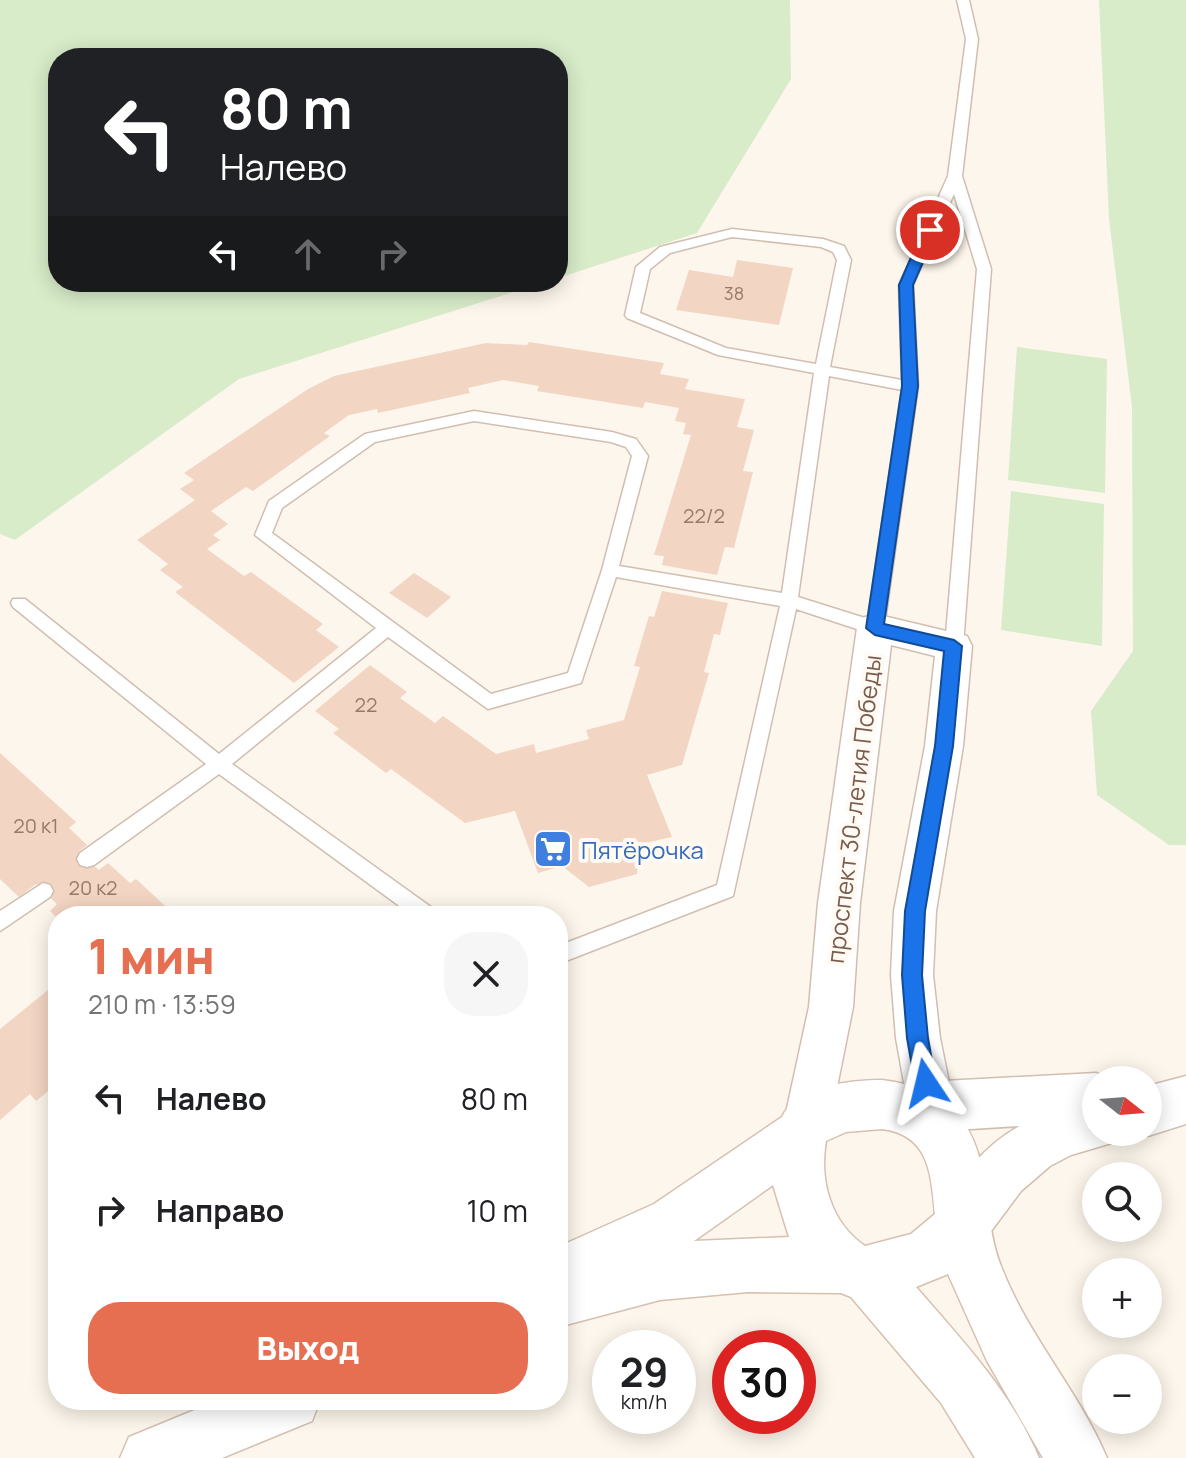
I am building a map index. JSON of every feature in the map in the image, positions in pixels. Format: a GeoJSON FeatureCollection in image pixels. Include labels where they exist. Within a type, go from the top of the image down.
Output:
{"type":"FeatureCollection","features":[{"type":"Feature","properties":{"kind":"main road"},"geometry":{"type":"LineString","coordinates":[[1162,1096],[1186,1097]]}},
{"type":"Feature","properties":{"kind":"main road"},"geometry":{"type":"LineString","coordinates":[[1162,1106],[1186,1097]]}},
{"type":"Feature","properties":{"kind":"main road"},"geometry":{"type":"LineString","coordinates":[[568,1273],[673,1223],[834,1109],[869,1103],[924,1114],[1082,1098]]}},
{"type":"Feature","properties":{"kind":"main road"},"geometry":{"type":"LineString","coordinates":[[924,1114],[951,1150],[961,1189],[961,1227],[972,1264],[994,1316],[1077,1458]]}},
{"type":"Feature","properties":{"kind":"main road"},"geometry":{"type":"LineString","coordinates":[[568,1296],[660,1272],[748,1264],[855,1270],[928,1255],[961,1227],[995,1177],[1023,1151],[1064,1130],[1082,1127]]}},
{"type":"Feature","properties":{"kind":"main road"},"geometry":{"type":"LineString","coordinates":[[804,1128],[798,1175],[803,1210],[822,1243],[855,1270],[961,1383],[1009,1458]]}},
{"type":"Feature","properties":{"kind":"main road"},"geometry":{"type":"LineString","coordinates":[[150,1458],[267,1410]]}},
{"type":"Feature","properties":{"kind":"street","name":"проспект 30-летия Победы"},"geometry":{"type":"LineString","coordinates":[[804,1128],[831,1007],[839,903],[875,628],[954,646]]}},
{"type":"Feature","properties":{"kind":"street"},"geometry":{"type":"LineString","coordinates":[[924,1114],[912,975],[915,911],[944,746],[954,646]]}},
{"type":"Feature","properties":{"kind":"lane"},"geometry":{"type":"LineString","coordinates":[[610,570],[789,601],[875,628],[910,386],[906,285],[955,176],[972,39],[963,0]]}},
{"type":"Feature","properties":{"kind":"lane"},"geometry":{"type":"LineString","coordinates":[[954,646],[984,269],[955,176]]}},
{"type":"Feature","properties":{"kind":"lane"},"geometry":{"type":"LineString","coordinates":[[568,951],[726,890],[789,601],[822,370],[844,260],[839,249],[823,243],[732,233],[665,250],[643,267],[632,315],[723,352],[822,370],[910,386]]}},
{"type":"Feature","properties":{"kind":"lane"},"geometry":{"type":"LineString","coordinates":[[474,416],[612,437],[631,443],[640,456],[610,570],[575,678],[488,702],[263,535],[275,505],[370,438],[474,416]]}},
{"type":"Feature","properties":{"kind":"lane"},"geometry":{"type":"LineString","coordinates":[[19,603],[219,764],[414,906]]}},
{"type":"Feature","properties":{"kind":"lane"},"geometry":{"type":"LineString","coordinates":[[87,859],[219,764],[388,627]]}},
{"type":"Feature","properties":{"kind":"lane"},"geometry":{"type":"LineString","coordinates":[[0,922],[43,891]]}},
{"type":"Feature","properties":{"kind":"green space"},"geometry":{"type":"Polygon","coordinates":[[[0,0],[790,0],[791,79],[697,233],[568,275],[568,48],[48,48],[48,292],[513,292],[239,379],[15,540],[0,534],[0,0]]]}},
{"type":"Feature","properties":{"kind":"green space"},"geometry":{"type":"Polygon","coordinates":[[[1099,0],[1186,0],[1186,845],[1169,845],[1097,795],[1091,711],[1133,651],[1132,407],[1109,219],[1099,0]]]}},
{"type":"Feature","properties":{"kind":"green space"},"geometry":{"type":"Polygon","coordinates":[[[1017,347],[1107,359],[1105,493],[1008,480],[1017,347]]]}},
{"type":"Feature","properties":{"kind":"green space"},"geometry":{"type":"Polygon","coordinates":[[[1011,491],[1104,504],[1102,646],[1001,630],[1011,491]]]}},
{"type":"Feature","properties":{"kind":"building"},"geometry":{"type":"Polygon","coordinates":[[[737,260],[793,268],[779,325],[676,310],[689,270],[733,277],[737,260]]]}},
{"type":"Feature","properties":{"kind":"building"},"geometry":{"type":"Polygon","coordinates":[[[529,342],[664,363],[660,374],[689,379],[685,389],[745,399],[737,427],[754,430],[743,471],[753,472],[734,548],[725,547],[717,575],[662,565],[664,556],[654,555],[691,435],[683,434],[686,423],[675,421],[679,408],[645,402],[643,408],[537,391],[539,386],[503,380],[468,388],[470,393],[378,413],[377,409],[349,415],[324,433],[330,436],[253,491],[246,487],[211,511],[228,524],[213,535],[220,540],[207,549],[244,576],[251,572],[323,624],[316,630],[339,647],[294,683],[175,592],[183,587],[160,570],[168,564],[137,540],[195,500],[180,489],[194,480],[184,473],[308,389],[334,376],[486,343],[527,345],[529,342]]]}},
{"type":"Feature","properties":{"kind":"building"},"geometry":{"type":"Polygon","coordinates":[[[414,573],[451,597],[427,618],[389,593],[414,573]]]}},
{"type":"Feature","properties":{"kind":"building"},"geometry":{"type":"Polygon","coordinates":[[[662,591],[728,603],[720,635],[714,634],[704,672],[709,673],[682,765],[647,775],[672,837],[640,844],[637,874],[589,887],[562,866],[538,873],[515,811],[465,823],[391,769],[386,773],[333,733],[339,729],[315,711],[370,665],[407,692],[400,698],[435,723],[443,716],[496,754],[534,744],[536,753],[589,739],[586,730],[624,720],[640,667],[634,666],[649,616],[654,617],[662,591]]]}},
{"type":"Feature","properties":{"kind":"building"},"geometry":{"type":"Polygon","coordinates":[[[0,753],[76,822],[69,828],[87,845],[78,852],[99,870],[108,863],[130,883],[136,879],[165,906],[55,906],[57,904],[36,884],[19,897],[0,879],[0,753]]]}},
{"type":"Feature","properties":{"kind":"building"},"geometry":{"type":"Polygon","coordinates":[[[48,990],[48,1091],[36,1101],[30,1094],[0,1120],[0,1029],[48,990]]]}},
{"type":"Feature","properties":{"kind":"place","name":"Пятёрочка"},"geometry":{"type":"Point","coordinates":[553,849]}},
{"type":"Feature","properties":{"kind":"route"},"geometry":{"type":"LineString","coordinates":[[926,1083],[912,975],[915,911],[944,746],[954,646],[875,628],[910,386],[906,285],[930,230]]}}]}
